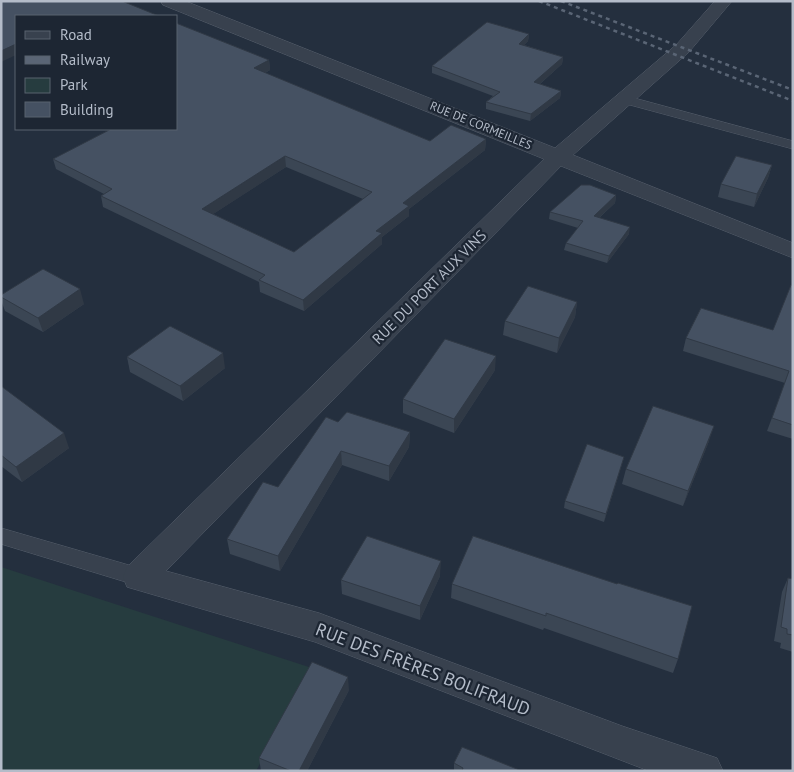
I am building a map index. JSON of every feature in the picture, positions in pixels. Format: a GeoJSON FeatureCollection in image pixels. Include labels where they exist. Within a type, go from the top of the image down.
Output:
{"type":"FeatureCollection","features":[{"type":"Feature","properties":{"kind":"street","name":"RUE DE CORMEILLES"},"geometry":{"type":"LineString","coordinates":[[169,1],[793,251]]}},
{"type":"Feature","properties":{"kind":"street","name":"RUE DU PORT AUX VINS"},"geometry":{"type":"LineString","coordinates":[[139,577],[559,156],[683,48],[724,1]]}},
{"type":"Feature","properties":{"kind":"street","name":"RUE DES FRÈRES BOLIFRAUD"},"geometry":{"type":"LineString","coordinates":[[139,577],[319,628],[622,744],[704,771]]}},
{"type":"Feature","properties":{"kind":"lane"},"geometry":{"type":"LineString","coordinates":[[624,99],[793,145]]}},
{"type":"Feature","properties":{"kind":"lane"},"geometry":{"type":"LineString","coordinates":[[1,536],[139,577]]}},
{"type":"Feature","properties":{"kind":"green space"},"geometry":{"type":"Polygon","coordinates":[[[1,567],[312,668],[256,771],[1,771],[1,567]]]}},
{"type":"Feature","properties":{"kind":"building"},"geometry":{"type":"Polygon","coordinates":[[[1,1],[122,1],[157,15],[15,15],[15,44],[1,51],[1,1]]]}},
{"type":"Feature","properties":{"kind":"building"},"geometry":{"type":"Polygon","coordinates":[[[487,22],[529,34],[519,44],[563,57],[534,82],[561,91],[531,114],[486,102],[500,92],[432,66],[487,22]]]}},
{"type":"Feature","properties":{"kind":"building"},"geometry":{"type":"Polygon","coordinates":[[[178,24],[269,60],[254,68],[430,141],[451,125],[486,139],[403,203],[409,206],[376,231],[382,233],[303,300],[259,280],[265,275],[101,196],[112,189],[53,159],[109,130],[178,130],[178,24]],[[285,156],[202,209],[294,252],[372,192],[285,156]]]}},
{"type":"Feature","properties":{"kind":"building"},"geometry":{"type":"Polygon","coordinates":[[[736,156],[772,165],[757,194],[721,184],[736,156]]]}},
{"type":"Feature","properties":{"kind":"building"},"geometry":{"type":"Polygon","coordinates":[[[581,185],[590,185],[616,195],[594,216],[630,227],[609,256],[566,243],[583,221],[550,212],[581,185]]]}},
{"type":"Feature","properties":{"kind":"building"},"geometry":{"type":"Polygon","coordinates":[[[43,269],[80,289],[38,318],[1,297],[1,295],[43,269]]]}},
{"type":"Feature","properties":{"kind":"building"},"geometry":{"type":"Polygon","coordinates":[[[791,285],[793,286],[793,425],[772,418],[789,371],[686,338],[701,308],[773,330],[791,285]]]}},
{"type":"Feature","properties":{"kind":"building"},"geometry":{"type":"Polygon","coordinates":[[[528,286],[577,302],[559,338],[505,321],[528,286]]]}},
{"type":"Feature","properties":{"kind":"building"},"geometry":{"type":"Polygon","coordinates":[[[170,326],[223,353],[180,386],[127,357],[170,326]]]}},
{"type":"Feature","properties":{"kind":"building"},"geometry":{"type":"Polygon","coordinates":[[[445,339],[496,356],[454,419],[403,399],[445,339]]]}},
{"type":"Feature","properties":{"kind":"building"},"geometry":{"type":"Polygon","coordinates":[[[1,386],[64,433],[16,467],[1,455],[1,386]]]}},
{"type":"Feature","properties":{"kind":"building"},"geometry":{"type":"Polygon","coordinates":[[[653,406],[714,426],[688,491],[626,469],[653,406]]]}},
{"type":"Feature","properties":{"kind":"building"},"geometry":{"type":"Polygon","coordinates":[[[347,412],[410,432],[389,466],[341,451],[278,556],[227,539],[263,482],[278,487],[326,417],[338,422],[347,412]]]}},
{"type":"Feature","properties":{"kind":"building"},"geometry":{"type":"Polygon","coordinates":[[[587,444],[624,457],[606,514],[565,501],[587,444]]]}},
{"type":"Feature","properties":{"kind":"building"},"geometry":{"type":"Polygon","coordinates":[[[367,536],[441,561],[420,606],[341,580],[367,536]]]}},
{"type":"Feature","properties":{"kind":"building"},"geometry":{"type":"Polygon","coordinates":[[[473,536],[617,584],[692,606],[678,659],[546,613],[546,616],[452,584],[473,536]]]}},
{"type":"Feature","properties":{"kind":"building"},"geometry":{"type":"Polygon","coordinates":[[[788,578],[793,579],[793,635],[787,634],[787,629],[781,627],[788,578]]]}},
{"type":"Feature","properties":{"kind":"building"},"geometry":{"type":"Polygon","coordinates":[[[312,662],[348,677],[299,771],[291,771],[259,758],[312,662]]]}},
{"type":"Feature","properties":{"kind":"building"},"geometry":{"type":"Polygon","coordinates":[[[462,747],[522,771],[462,771],[463,768],[454,763],[462,747]]]}},
{"type":"Feature","properties":{"kind":"railway"},"geometry":{"type":"LineString","coordinates":[[539,1],[793,101]]}},
{"type":"Feature","properties":{"kind":"railway"},"geometry":{"type":"LineString","coordinates":[[561,1],[793,90]]}}]}
